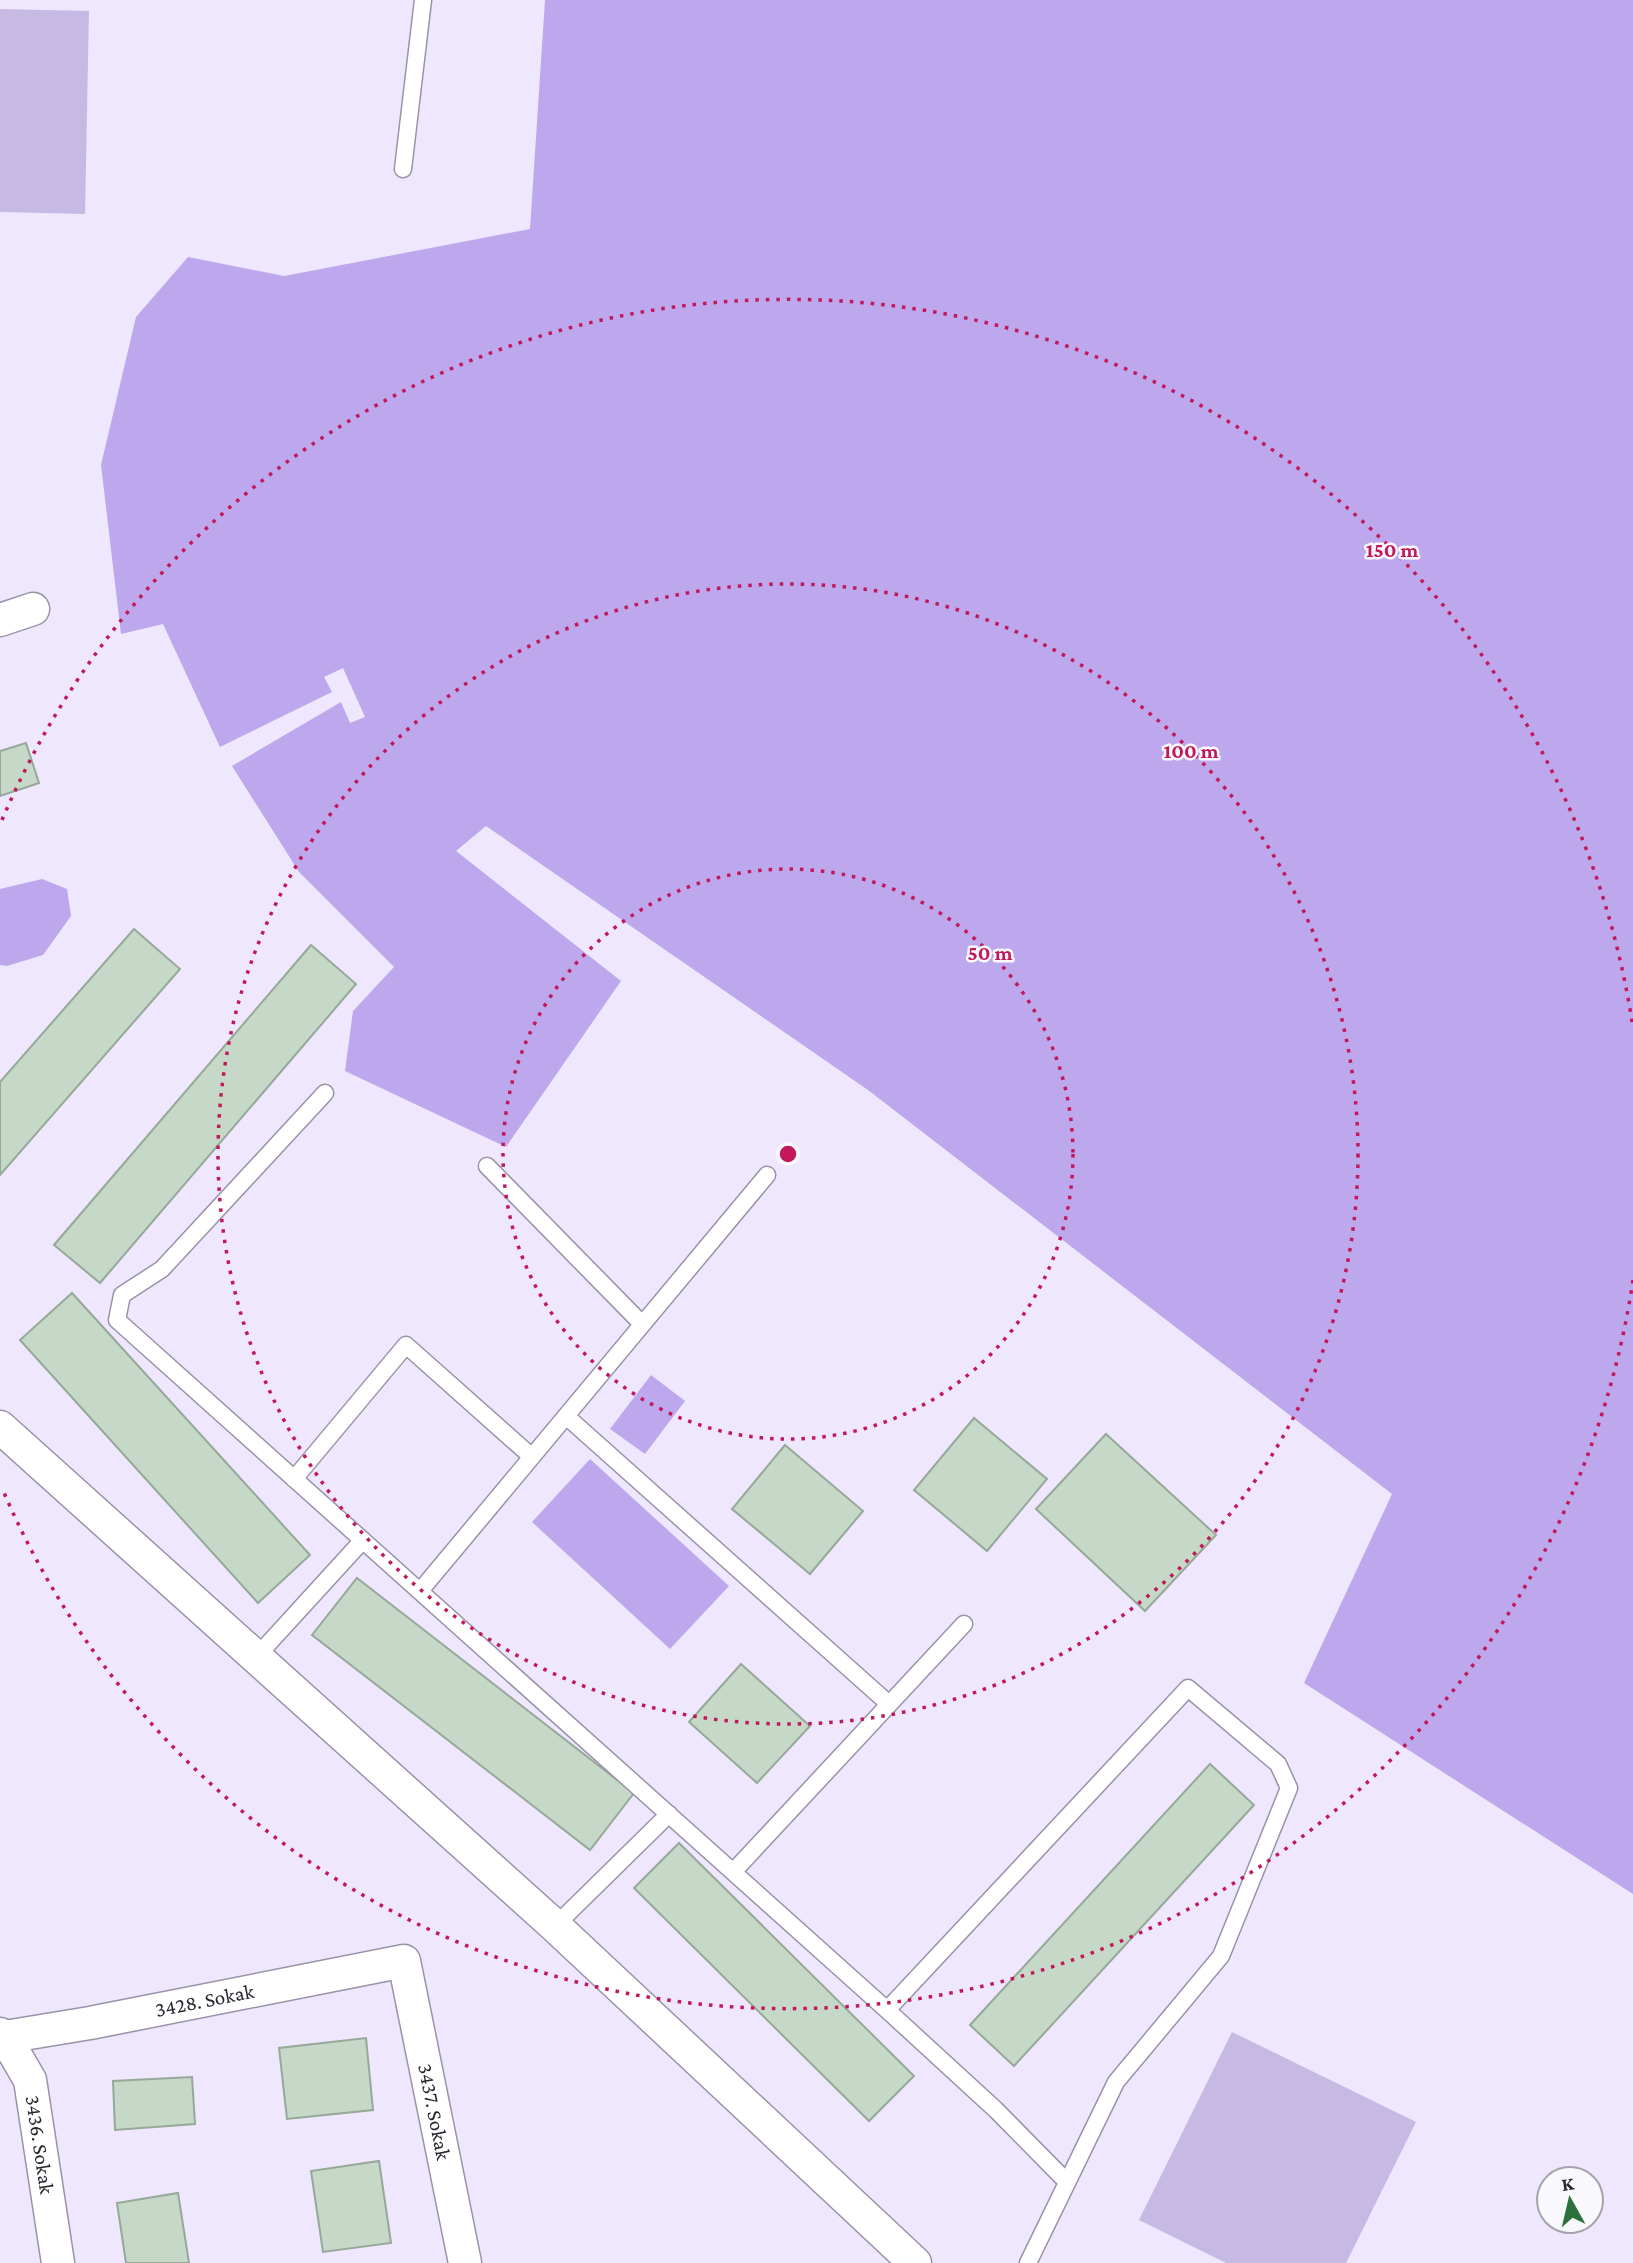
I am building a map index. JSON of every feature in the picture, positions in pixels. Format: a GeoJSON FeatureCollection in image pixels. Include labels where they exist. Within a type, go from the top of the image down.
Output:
{"type":"FeatureCollection","features":[{"type":"Feature","properties":{"kind":"street"},"geometry":{"type":"LineString","coordinates":[[0,620],[33,609]]}},
{"type":"Feature","properties":{"kind":"street"},"geometry":{"type":"LineString","coordinates":[[0,1427],[555,1926],[915,2263]]}},
{"type":"Feature","properties":{"kind":"street","name":"3428. Sokak"},"geometry":{"type":"LineString","coordinates":[[3,2036],[90,2023],[404,1961]]}},
{"type":"Feature","properties":{"kind":"street","name":"3437. Sokak"},"geometry":{"type":"LineString","coordinates":[[404,1961],[465,2263]]}},
{"type":"Feature","properties":{"kind":"street","name":"3436. Sokak"},"geometry":{"type":"LineString","coordinates":[[3,2036],[30,2080],[58,2263]]}},
{"type":"Feature","properties":{"kind":"lane"},"geometry":{"type":"LineString","coordinates":[[403,169],[423,0]]}},
{"type":"Feature","properties":{"kind":"lane"},"geometry":{"type":"LineString","coordinates":[[325,1093],[162,1269],[122,1295],[117,1320],[887,2010],[996,2110],[1067,2182]]}},
{"type":"Feature","properties":{"kind":"lane"},"geometry":{"type":"LineString","coordinates":[[487,1166],[642,1324]]}},
{"type":"Feature","properties":{"kind":"lane"},"geometry":{"type":"LineString","coordinates":[[420,1591],[767,1175]]}},
{"type":"Feature","properties":{"kind":"lane"},"geometry":{"type":"LineString","coordinates":[[295,1479],[406,1345],[532,1457]]}},
{"type":"Feature","properties":{"kind":"lane"},"geometry":{"type":"LineString","coordinates":[[566,1416],[889,1704]]}},
{"type":"Feature","properties":{"kind":"lane"},"geometry":{"type":"LineString","coordinates":[[257,1656],[363,1540]]}},
{"type":"Feature","properties":{"kind":"lane"},"geometry":{"type":"LineString","coordinates":[[733,1872],[964,1624]]}},
{"type":"Feature","properties":{"kind":"lane"},"geometry":{"type":"LineString","coordinates":[[887,2010],[1188,1688],[1278,1764],[1289,1788],[1221,1956],[1116,2082],[1028,2263]]}},
{"type":"Feature","properties":{"kind":"lane"},"geometry":{"type":"LineString","coordinates":[[555,1926],[669,1814]]}},
{"type":"Feature","properties":{"kind":"shaded area"},"geometry":{"type":"Polygon","coordinates":[[[545,0],[1633,0],[1633,1894],[1304,1683],[1392,1494],[868,1090],[486,826],[456,851],[621,981],[506,1147],[345,1071],[353,1011],[394,967],[299,872],[232,766],[341,702],[350,723],[365,717],[343,668],[324,677],[332,692],[220,747],[163,624],[121,634],[101,465],[136,317],[188,257],[284,276],[530,229],[545,0]]]}},
{"type":"Feature","properties":{"kind":"shaded area"},"geometry":{"type":"Polygon","coordinates":[[[0,9],[89,11],[85,214],[0,212],[0,9]]]}},
{"type":"Feature","properties":{"kind":"shaded area"},"geometry":{"type":"Polygon","coordinates":[[[42,879],[67,889],[71,916],[43,955],[7,966],[0,965],[0,889],[42,879]]]}},
{"type":"Feature","properties":{"kind":"shaded area"},"geometry":{"type":"Polygon","coordinates":[[[651,1375],[685,1401],[645,1454],[610,1429],[651,1375]]]}},
{"type":"Feature","properties":{"kind":"shaded area"},"geometry":{"type":"Polygon","coordinates":[[[590,1459],[729,1586],[670,1649],[532,1522],[590,1459]]]}},
{"type":"Feature","properties":{"kind":"shaded area"},"geometry":{"type":"Polygon","coordinates":[[[1232,2032],[1416,2122],[1346,2263],[1226,2263],[1139,2220],[1232,2032]]]}},
{"type":"Feature","properties":{"kind":"building"},"geometry":{"type":"Polygon","coordinates":[[[26,743],[39,783],[0,796],[0,751],[26,743]]]}},
{"type":"Feature","properties":{"kind":"building"},"geometry":{"type":"Polygon","coordinates":[[[134,929],[180,969],[0,1175],[0,1082],[134,929]]]}},
{"type":"Feature","properties":{"kind":"building"},"geometry":{"type":"Polygon","coordinates":[[[311,945],[356,984],[100,1283],[54,1245],[311,945]]]}},
{"type":"Feature","properties":{"kind":"building"},"geometry":{"type":"Polygon","coordinates":[[[72,1293],[310,1555],[258,1603],[20,1340],[72,1293]]]}},
{"type":"Feature","properties":{"kind":"building"},"geometry":{"type":"Polygon","coordinates":[[[974,1418],[1047,1479],[987,1551],[914,1490],[974,1418]]]}},
{"type":"Feature","properties":{"kind":"building"},"geometry":{"type":"Polygon","coordinates":[[[1106,1434],[1216,1535],[1145,1611],[1036,1509],[1106,1434]]]}},
{"type":"Feature","properties":{"kind":"building"},"geometry":{"type":"Polygon","coordinates":[[[785,1445],[863,1511],[810,1574],[732,1509],[785,1445]]]}},
{"type":"Feature","properties":{"kind":"building"},"geometry":{"type":"Polygon","coordinates":[[[357,1578],[634,1793],[590,1850],[312,1635],[357,1578]]]}},
{"type":"Feature","properties":{"kind":"building"},"geometry":{"type":"Polygon","coordinates":[[[741,1664],[810,1726],[757,1783],[689,1722],[741,1664]]]}},
{"type":"Feature","properties":{"kind":"building"},"geometry":{"type":"Polygon","coordinates":[[[1210,1764],[1254,1805],[1014,2066],[970,2025],[1210,1764]]]}},
{"type":"Feature","properties":{"kind":"building"},"geometry":{"type":"Polygon","coordinates":[[[679,1843],[914,2076],[869,2121],[634,1888],[679,1843]]]}},
{"type":"Feature","properties":{"kind":"building"},"geometry":{"type":"Polygon","coordinates":[[[366,2038],[373,2110],[287,2119],[279,2048],[366,2038]]]}},
{"type":"Feature","properties":{"kind":"building"},"geometry":{"type":"Polygon","coordinates":[[[192,2077],[195,2124],[115,2130],[113,2081],[192,2077]]]}},
{"type":"Feature","properties":{"kind":"building"},"geometry":{"type":"Polygon","coordinates":[[[379,2161],[391,2243],[323,2252],[311,2171],[379,2161]]]}},
{"type":"Feature","properties":{"kind":"building"},"geometry":{"type":"Polygon","coordinates":[[[178,2193],[189,2263],[126,2263],[117,2203],[178,2193]]]}}]}
